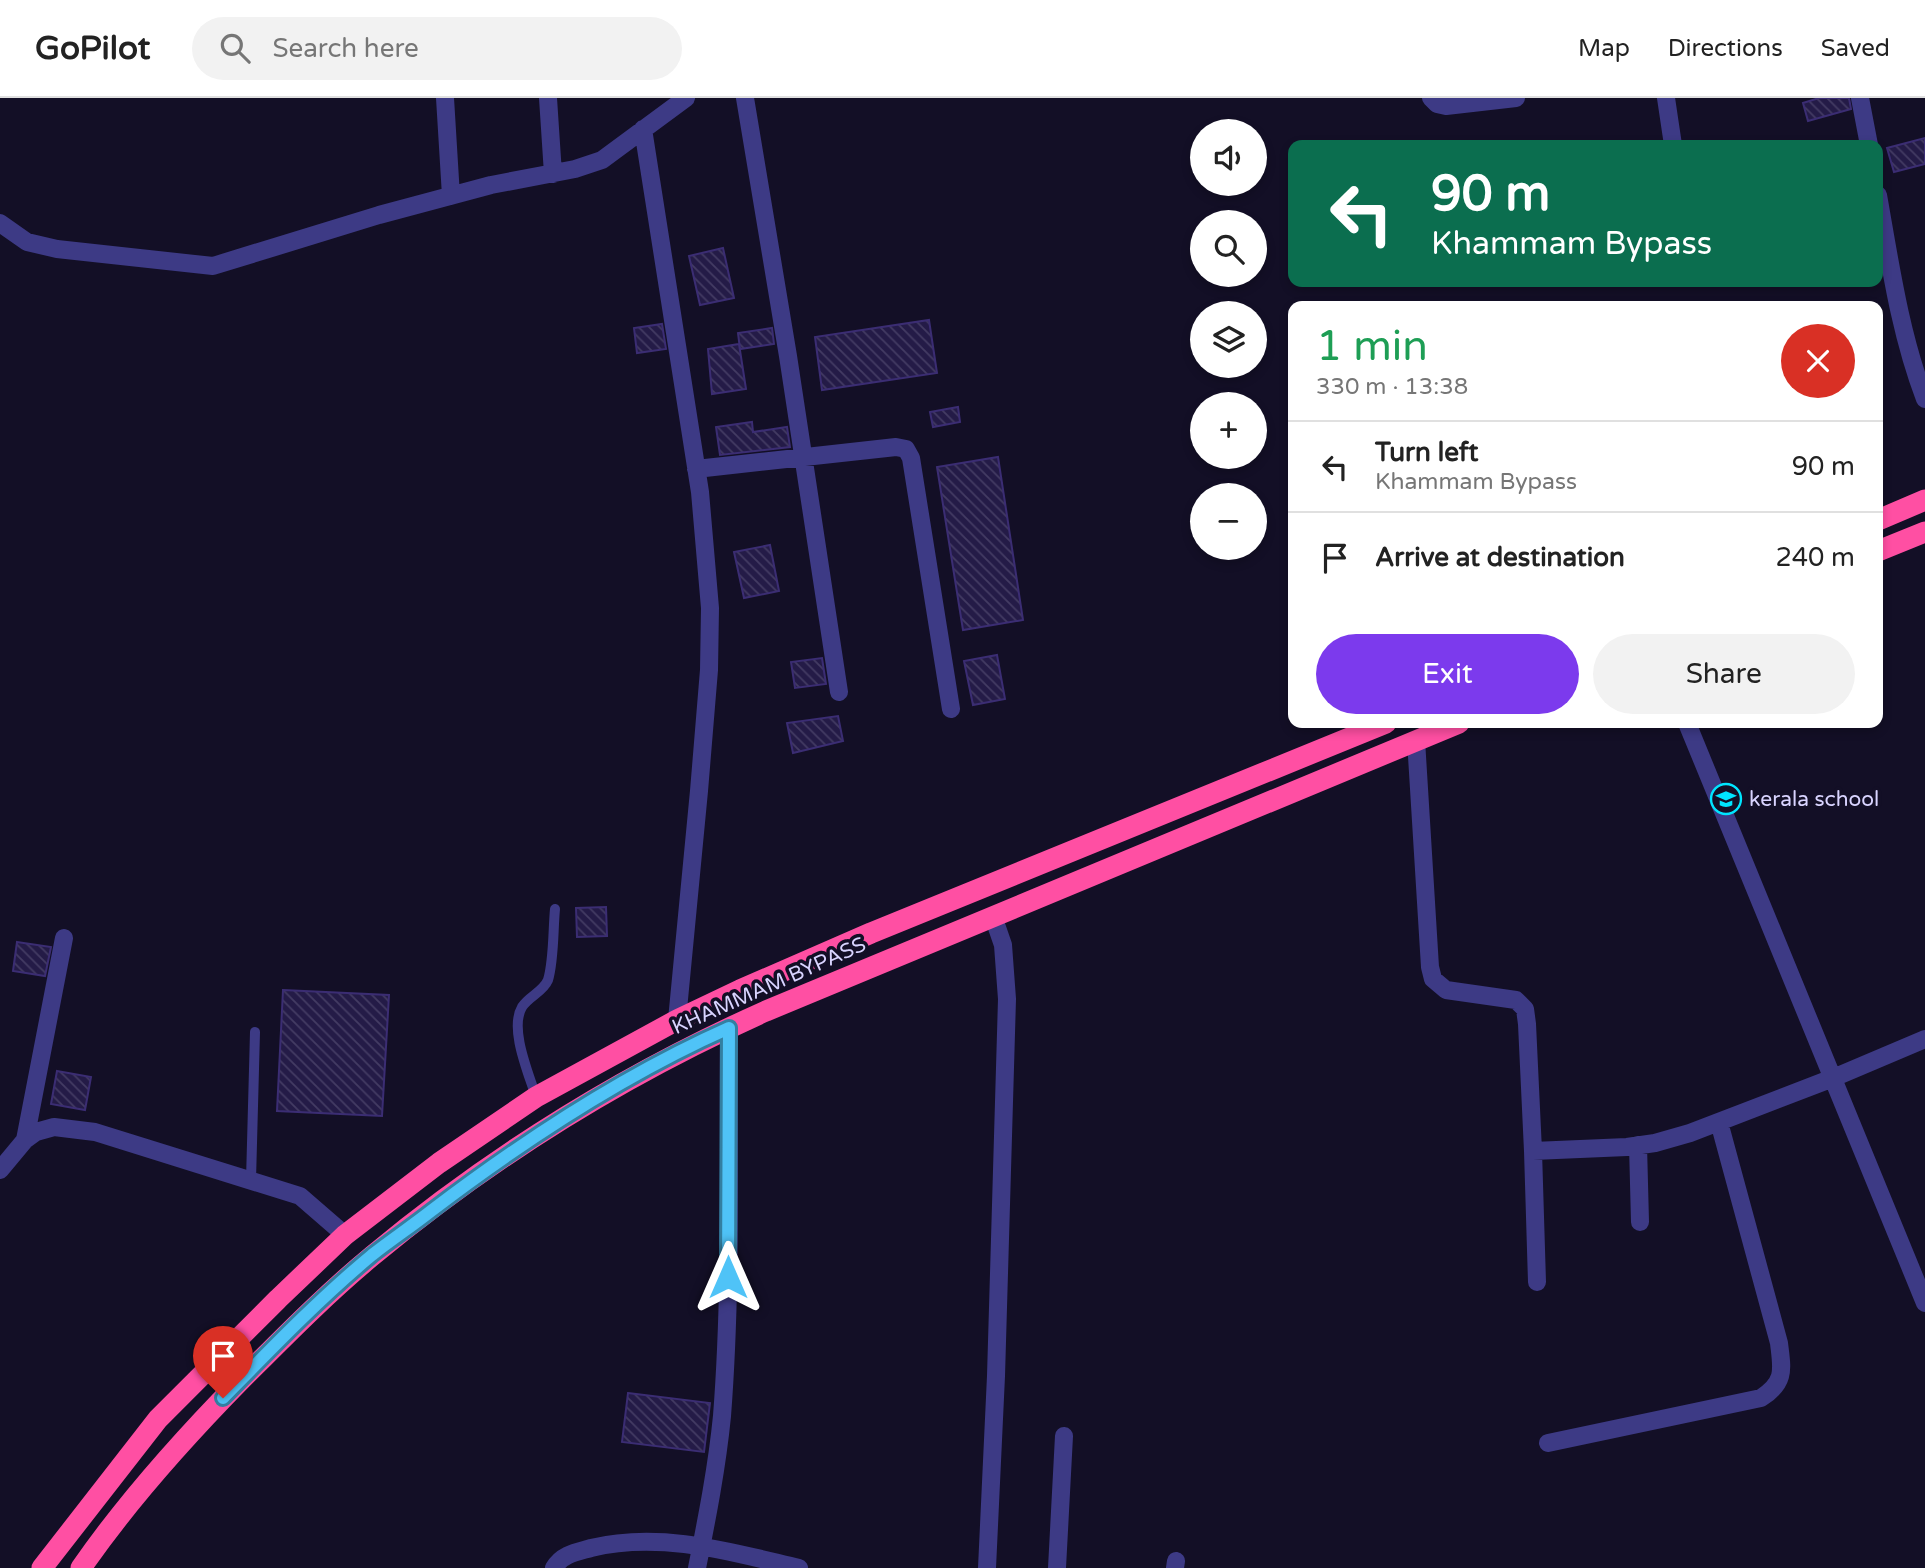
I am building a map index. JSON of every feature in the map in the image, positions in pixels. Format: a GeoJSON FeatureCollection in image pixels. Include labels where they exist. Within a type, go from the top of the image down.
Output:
{"type":"FeatureCollection","features":[{"type":"Feature","properties":{"kind":"highway"},"geometry":{"type":"LineString","coordinates":[[1883,518],[1925,500]]}},
{"type":"Feature","properties":{"kind":"highway"},"geometry":{"type":"LineString","coordinates":[[1883,549],[1925,532]]}},
{"type":"Feature","properties":{"kind":"highway","name":"KHAMMAM BYPASS"},"geometry":{"type":"LineString","coordinates":[[42,1568],[158,1419],[278,1299],[345,1236],[439,1163],[536,1097],[677,1020],[886,927],[1374,728]]}},
{"type":"Feature","properties":{"kind":"highway","name":"KHAMMAM BYPASS"},"geometry":{"type":"LineString","coordinates":[[81,1568],[190,1432],[289,1332],[372,1255],[475,1178],[561,1119],[641,1072],[729,1028],[1446,728]]}},
{"type":"Feature","properties":{"kind":"highway"},"geometry":{"type":"LineString","coordinates":[[886,927],[899,955]]}},
{"type":"Feature","properties":{"kind":"street"},"geometry":{"type":"LineString","coordinates":[[445,98],[451,196]]}},
{"type":"Feature","properties":{"kind":"street"},"geometry":{"type":"LineString","coordinates":[[548,98],[553,174]]}},
{"type":"Feature","properties":{"kind":"street"},"geometry":{"type":"LineString","coordinates":[[655,98],[649,124],[696,469],[710,608],[709,670],[677,1020]]}},
{"type":"Feature","properties":{"kind":"street"},"geometry":{"type":"LineString","coordinates":[[0,223],[27,242],[57,249],[213,266],[379,215],[491,185],[553,174],[602,160],[686,98]]}},
{"type":"Feature","properties":{"kind":"street"},"geometry":{"type":"LineString","coordinates":[[745,98],[839,692]]}},
{"type":"Feature","properties":{"kind":"street"},"geometry":{"type":"LineString","coordinates":[[1431,98],[1437,104],[1446,106],[1517,98]]}},
{"type":"Feature","properties":{"kind":"street"},"geometry":{"type":"LineString","coordinates":[[1666,98],[1672,140]]}},
{"type":"Feature","properties":{"kind":"street"},"geometry":{"type":"LineString","coordinates":[[1860,98],[1868,140]]}},
{"type":"Feature","properties":{"kind":"street"},"geometry":{"type":"LineString","coordinates":[[1883,220],[1910,356],[1925,399]]}},
{"type":"Feature","properties":{"kind":"street"},"geometry":{"type":"LineString","coordinates":[[696,469],[896,447],[906,449],[909,452],[951,709]]}},
{"type":"Feature","properties":{"kind":"street"},"geometry":{"type":"LineString","coordinates":[[1689,728],[1925,1303]]}},
{"type":"Feature","properties":{"kind":"street"},"geometry":{"type":"LineString","coordinates":[[1416,740],[1430,967],[1433,979],[1446,990],[1517,1000],[1523,1005],[1527,1024],[1538,1283]]}},
{"type":"Feature","properties":{"kind":"street"},"geometry":{"type":"LineString","coordinates":[[987,1568],[996,1376],[1007,999],[1004,956],[993,916]]}},
{"type":"Feature","properties":{"kind":"street"},"geometry":{"type":"LineString","coordinates":[[24,1140],[64,938]]}},
{"type":"Feature","properties":{"kind":"street"},"geometry":{"type":"LineString","coordinates":[[697,1568],[722,1416],[728,1277],[729,1028]]}},
{"type":"Feature","properties":{"kind":"street"},"geometry":{"type":"LineString","coordinates":[[1533,1151],[1638,1145],[1690,1133],[1925,1039]]}},
{"type":"Feature","properties":{"kind":"street"},"geometry":{"type":"LineString","coordinates":[[1548,1443],[1761,1398],[1774,1390],[1780,1380],[1782,1370],[1779,1342],[1719,1122]]}},
{"type":"Feature","properties":{"kind":"street"},"geometry":{"type":"LineString","coordinates":[[0,1170],[24,1140],[36,1132],[54,1127],[95,1132],[300,1196],[345,1236]]}},
{"type":"Feature","properties":{"kind":"street"},"geometry":{"type":"LineString","coordinates":[[1638,1145],[1640,1222]]}},
{"type":"Feature","properties":{"kind":"street"},"geometry":{"type":"LineString","coordinates":[[1057,1568],[1064,1436]]}},
{"type":"Feature","properties":{"kind":"street"},"geometry":{"type":"LineString","coordinates":[[554,1568],[562,1558],[601,1546],[638,1541],[702,1545],[799,1568]]}},
{"type":"Feature","properties":{"kind":"lane"},"geometry":{"type":"LineString","coordinates":[[536,1097],[521,1049],[518,1017],[526,1001],[542,989],[549,976],[555,909]]}},
{"type":"Feature","properties":{"kind":"lane"},"geometry":{"type":"LineString","coordinates":[[251,1180],[255,1032]]}},
{"type":"Feature","properties":{"kind":"building"},"geometry":{"type":"Polygon","coordinates":[[[1819,98],[1849,98],[1851,109],[1808,121],[1803,103],[1819,98]]]}},
{"type":"Feature","properties":{"kind":"building"},"geometry":{"type":"Polygon","coordinates":[[[1925,138],[1925,164],[1894,172],[1887,148],[1925,138]]]}},
{"type":"Feature","properties":{"kind":"building"},"geometry":{"type":"Polygon","coordinates":[[[723,248],[734,298],[700,305],[689,256],[723,248]]]}},
{"type":"Feature","properties":{"kind":"building"},"geometry":{"type":"Polygon","coordinates":[[[929,320],[937,373],[822,390],[815,337],[929,320]]]}},
{"type":"Feature","properties":{"kind":"building"},"geometry":{"type":"Polygon","coordinates":[[[662,324],[666,349],[637,353],[634,328],[662,324]]]}},
{"type":"Feature","properties":{"kind":"building"},"geometry":{"type":"Polygon","coordinates":[[[772,328],[774,344],[740,349],[738,333],[772,328]]]}},
{"type":"Feature","properties":{"kind":"building"},"geometry":{"type":"Polygon","coordinates":[[[739,344],[746,389],[712,394],[708,349],[739,344]]]}},
{"type":"Feature","properties":{"kind":"building"},"geometry":{"type":"Polygon","coordinates":[[[958,407],[960,422],[933,427],[930,412],[958,407]]]}},
{"type":"Feature","properties":{"kind":"building"},"geometry":{"type":"Polygon","coordinates":[[[752,422],[753,432],[787,427],[790,447],[720,455],[716,427],[752,422]]]}},
{"type":"Feature","properties":{"kind":"building"},"geometry":{"type":"Polygon","coordinates":[[[998,457],[1023,620],[963,630],[937,467],[998,457]]]}},
{"type":"Feature","properties":{"kind":"building"},"geometry":{"type":"Polygon","coordinates":[[[770,545],[779,591],[744,598],[734,552],[770,545]]]}},
{"type":"Feature","properties":{"kind":"building"},"geometry":{"type":"Polygon","coordinates":[[[997,655],[1005,699],[973,705],[964,661],[997,655]]]}},
{"type":"Feature","properties":{"kind":"building"},"geometry":{"type":"Polygon","coordinates":[[[822,658],[826,684],[795,688],[791,662],[822,658]]]}},
{"type":"Feature","properties":{"kind":"building"},"geometry":{"type":"Polygon","coordinates":[[[838,716],[843,741],[793,753],[787,723],[838,716]]]}},
{"type":"Feature","properties":{"kind":"building"},"geometry":{"type":"Polygon","coordinates":[[[606,907],[607,936],[577,937],[576,908],[606,907]]]}},
{"type":"Feature","properties":{"kind":"building"},"geometry":{"type":"Polygon","coordinates":[[[17,942],[51,947],[45,976],[13,971],[17,942]]]}},
{"type":"Feature","properties":{"kind":"building"},"geometry":{"type":"Polygon","coordinates":[[[283,990],[389,995],[382,1116],[277,1111],[283,990]]]}},
{"type":"Feature","properties":{"kind":"building"},"geometry":{"type":"Polygon","coordinates":[[[57,1071],[91,1077],[85,1110],[51,1104],[57,1071]]]}},
{"type":"Feature","properties":{"kind":"building"},"geometry":{"type":"Polygon","coordinates":[[[628,1393],[710,1403],[704,1452],[622,1442],[628,1393]]]}},
{"type":"Feature","properties":{"kind":"place","name":"kerala school"},"geometry":{"type":"Point","coordinates":[1726,799]}},
{"type":"Feature","properties":{"kind":"route"},"geometry":{"type":"LineString","coordinates":[[223,1398],[372,1255],[475,1178],[561,1119],[641,1072],[729,1028],[728,1277]]}}]}
